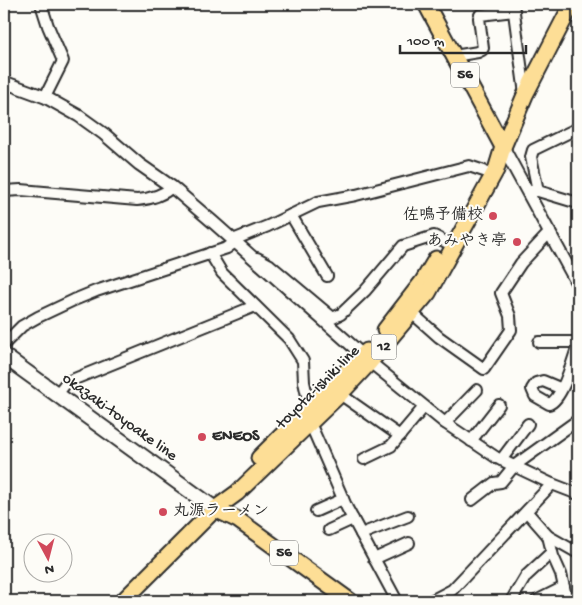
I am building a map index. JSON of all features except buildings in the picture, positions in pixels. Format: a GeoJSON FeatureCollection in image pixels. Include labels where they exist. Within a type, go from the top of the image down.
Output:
{"type":"FeatureCollection","features":[{"type":"Feature","properties":{"kind":"main road","name":"56"},"geometry":{"type":"LineString","coordinates":[[426,4],[503,146]]}},
{"type":"Feature","properties":{"kind":"main road","name":"toyota-ishiki line"},"geometry":{"type":"LineString","coordinates":[[123,601],[215,509],[237,493],[412,313],[428,293],[496,170],[503,146],[525,95],[572,4]]}},
{"type":"Feature","properties":{"kind":"main road","name":"toyota-ishiki line"},"geometry":{"type":"LineString","coordinates":[[310,416],[340,394],[385,330],[423,281],[484,171],[503,146]]}},
{"type":"Feature","properties":{"kind":"main road","name":"okazaki-toyoake line"},"geometry":{"type":"LineString","coordinates":[[4,356],[215,509]]}},
{"type":"Feature","properties":{"kind":"main road","name":"56"},"geometry":{"type":"LineString","coordinates":[[215,509],[233,529],[316,587],[332,601]]}},
{"type":"Feature","properties":{"kind":"main road","name":"56"},"geometry":{"type":"LineString","coordinates":[[215,509],[238,520],[350,601]]}},
{"type":"Feature","properties":{"kind":"street"},"geometry":{"type":"LineString","coordinates":[[41,4],[63,61],[45,97]]}},
{"type":"Feature","properties":{"kind":"street"},"geometry":{"type":"LineString","coordinates":[[454,56],[482,50],[480,15],[513,7],[525,95]]}},
{"type":"Feature","properties":{"kind":"street"},"geometry":{"type":"LineString","coordinates":[[4,82],[45,97],[79,116],[104,134],[140,164],[172,187],[367,358],[445,423],[501,460],[578,494]]}},
{"type":"Feature","properties":{"kind":"street"},"geometry":{"type":"LineString","coordinates":[[533,191],[531,158],[533,150],[578,128]]}},
{"type":"Feature","properties":{"kind":"street"},"geometry":{"type":"LineString","coordinates":[[503,146],[533,191],[550,232],[578,285]]}},
{"type":"Feature","properties":{"kind":"street"},"geometry":{"type":"LineString","coordinates":[[4,344],[22,326],[74,300],[227,248],[234,241],[318,202],[356,195],[469,166],[484,171]]}},
{"type":"Feature","properties":{"kind":"street"},"geometry":{"type":"LineString","coordinates":[[4,191],[20,190],[137,200],[149,199],[165,193],[172,187]]}},
{"type":"Feature","properties":{"kind":"street"},"geometry":{"type":"LineString","coordinates":[[533,191],[578,203]]}},
{"type":"Feature","properties":{"kind":"street"},"geometry":{"type":"LineString","coordinates":[[291,215],[327,276]]}},
{"type":"Feature","properties":{"kind":"street"},"geometry":{"type":"LineString","coordinates":[[412,313],[438,337],[484,369],[511,330],[510,316],[501,293],[521,263],[550,232]]}},
{"type":"Feature","properties":{"kind":"street"},"geometry":{"type":"LineString","coordinates":[[249,254],[270,265],[332,318],[341,314],[365,291],[403,246],[434,236],[446,242]]}},
{"type":"Feature","properties":{"kind":"street"},"geometry":{"type":"LineString","coordinates":[[210,254],[222,273],[289,339],[303,361],[304,382],[310,416],[343,499],[397,601]]}},
{"type":"Feature","properties":{"kind":"street"},"geometry":{"type":"LineString","coordinates":[[57,394],[66,382],[255,306]]}},
{"type":"Feature","properties":{"kind":"street"},"geometry":{"type":"LineString","coordinates":[[539,342],[578,344],[562,389]]}},
{"type":"Feature","properties":{"kind":"street"},"geometry":{"type":"LineString","coordinates":[[445,423],[477,390]]}},
{"type":"Feature","properties":{"kind":"street"},"geometry":{"type":"LineString","coordinates":[[340,394],[400,436]]}},
{"type":"Feature","properties":{"kind":"street"},"geometry":{"type":"LineString","coordinates":[[471,441],[499,405]]}},
{"type":"Feature","properties":{"kind":"street"},"geometry":{"type":"LineString","coordinates":[[364,458],[391,446],[424,407]]}},
{"type":"Feature","properties":{"kind":"street"},"geometry":{"type":"LineString","coordinates":[[472,500],[494,483],[501,482],[514,466],[578,420]]}},
{"type":"Feature","properties":{"kind":"street"},"geometry":{"type":"LineString","coordinates":[[501,460],[528,424]]}},
{"type":"Feature","properties":{"kind":"street"},"geometry":{"type":"LineString","coordinates":[[431,601],[452,590],[552,484]]}},
{"type":"Feature","properties":{"kind":"street"},"geometry":{"type":"LineString","coordinates":[[316,511],[343,499]]}},
{"type":"Feature","properties":{"kind":"street"},"geometry":{"type":"LineString","coordinates":[[527,512],[548,536],[578,553]]}},
{"type":"Feature","properties":{"kind":"street"},"geometry":{"type":"LineString","coordinates":[[361,534],[408,516]]}},
{"type":"Feature","properties":{"kind":"street"},"geometry":{"type":"LineString","coordinates":[[329,530],[353,519]]}},
{"type":"Feature","properties":{"kind":"street"},"geometry":{"type":"LineString","coordinates":[[548,536],[561,574],[566,596],[570,601]]}},
{"type":"Feature","properties":{"kind":"street"},"geometry":{"type":"LineString","coordinates":[[374,559],[409,543]]}},
{"type":"Feature","properties":{"kind":"street"},"geometry":{"type":"LineString","coordinates":[[511,601],[526,576],[552,552]]}},
{"type":"Feature","properties":{"kind":"street"},"geometry":{"type":"LineString","coordinates":[[536,601],[564,587]]}},
{"type":"Feature","properties":{"kind":"place","name":"佐鳴予備校"},"geometry":{"type":"Point","coordinates":[493,216]}},
{"type":"Feature","properties":{"kind":"place","name":"あみやき亭"},"geometry":{"type":"Point","coordinates":[517,242]}},
{"type":"Feature","properties":{"kind":"place","name":"ENEOS"},"geometry":{"type":"Point","coordinates":[202,437]}},
{"type":"Feature","properties":{"kind":"place","name":"丸源ラーメン"},"geometry":{"type":"Point","coordinates":[163,512]}}]}
